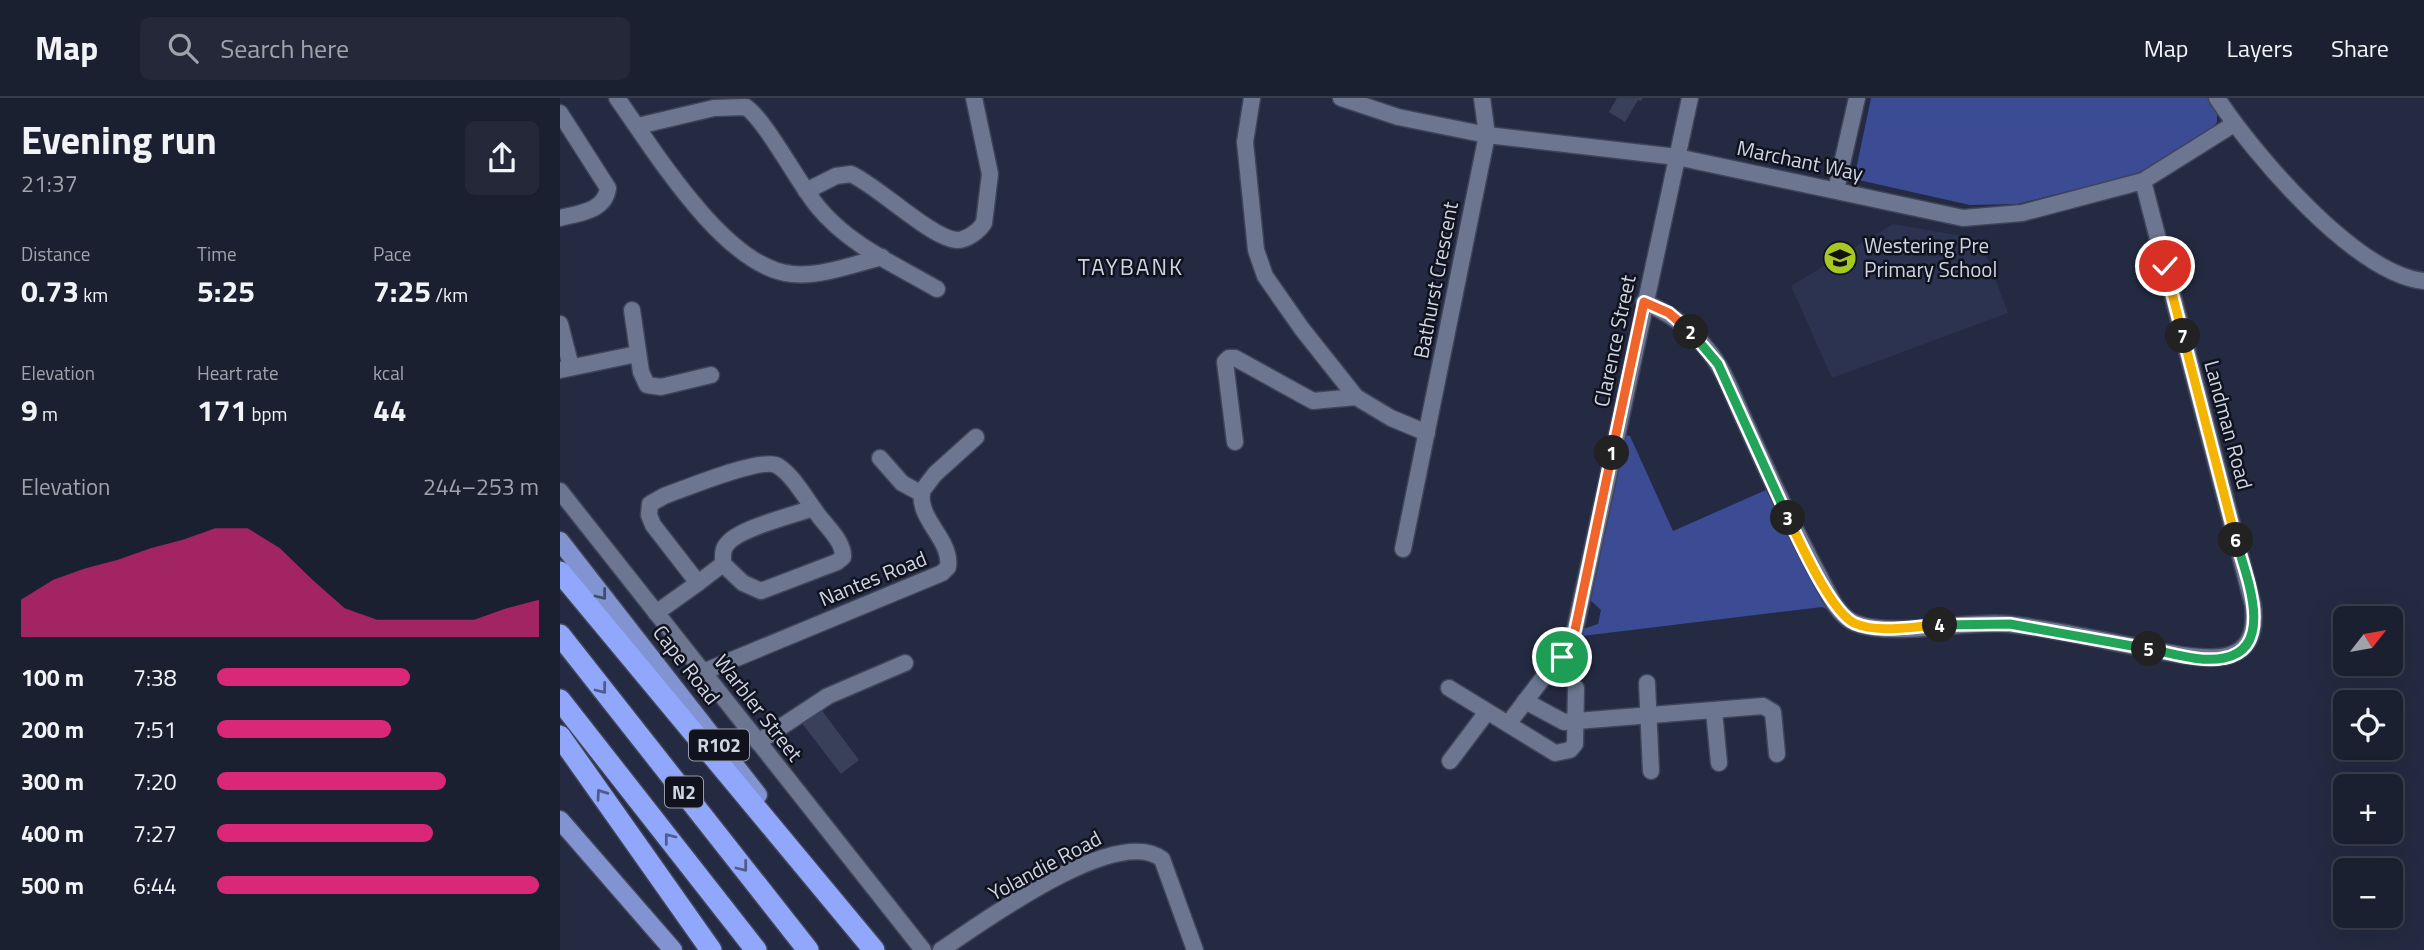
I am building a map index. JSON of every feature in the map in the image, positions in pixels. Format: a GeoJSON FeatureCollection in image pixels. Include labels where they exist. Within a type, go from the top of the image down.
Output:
{"type":"FeatureCollection","features":[{"type":"Feature","properties":{"kind":"highway"},"geometry":{"type":"LineString","coordinates":[[560,572],[876,950]]}},
{"type":"Feature","properties":{"kind":"highway","name":"N2"},"geometry":{"type":"LineString","coordinates":[[560,635],[808,950]]}},
{"type":"Feature","properties":{"kind":"highway","name":"N2"},"geometry":{"type":"LineString","coordinates":[[560,700],[756,950]]}},
{"type":"Feature","properties":{"kind":"highway"},"geometry":{"type":"LineString","coordinates":[[560,736],[711,950]]}},
{"type":"Feature","properties":{"kind":"main road","name":"Cape Road"},"geometry":{"type":"LineString","coordinates":[[560,541],[876,950]]}},
{"type":"Feature","properties":{"kind":"main road"},"geometry":{"type":"LineString","coordinates":[[560,820],[673,950]]}},
{"type":"Feature","properties":{"kind":"street"},"geometry":{"type":"LineString","coordinates":[[618,98],[693,202],[742,253],[755,262],[794,275],[882,257]]}},
{"type":"Feature","properties":{"kind":"street"},"geometry":{"type":"LineString","coordinates":[[806,191],[836,176],[850,174],[937,231],[957,240],[980,229],[984,223],[990,174],[974,98]]}},
{"type":"Feature","properties":{"kind":"street"},"geometry":{"type":"LineString","coordinates":[[1252,98],[1245,142],[1259,263],[1265,276],[1302,330],[1356,397],[1391,418],[1427,433]]}},
{"type":"Feature","properties":{"kind":"street","name":"Marchant Way"},"geometry":{"type":"LineString","coordinates":[[1341,98],[1398,117],[1487,135],[1677,157],[1963,218],[2022,213],[2143,181],[2234,124]]}},
{"type":"Feature","properties":{"kind":"street","name":"Bathurst Crescent"},"geometry":{"type":"LineString","coordinates":[[1403,549],[1487,135],[1482,98]]}},
{"type":"Feature","properties":{"kind":"street","name":"Clarence Street"},"geometry":{"type":"LineString","coordinates":[[1525,701],[1552,666],[1570,649],[1574,635],[1689,98]]}},
{"type":"Feature","properties":{"kind":"street"},"geometry":{"type":"LineString","coordinates":[[1836,190],[1857,98]]}},
{"type":"Feature","properties":{"kind":"street"},"geometry":{"type":"LineString","coordinates":[[2217,98],[2234,124],[2296,197],[2355,247],[2390,271],[2424,281]]}},
{"type":"Feature","properties":{"kind":"street"},"geometry":{"type":"LineString","coordinates":[[638,126],[714,108],[746,107],[806,191],[835,225],[882,257],[937,289]]}},
{"type":"Feature","properties":{"kind":"street"},"geometry":{"type":"LineString","coordinates":[[560,113],[608,188],[605,201],[598,207],[560,218]]}},
{"type":"Feature","properties":{"kind":"street","name":"Landman Road"},"geometry":{"type":"LineString","coordinates":[[1644,302],[1669,313],[1694,335],[1718,364],[1794,530],[1830,596],[1852,622],[1885,628],[1977,622],[2010,624],[2209,659],[2236,654],[2250,639],[2255,623],[2253,605],[2143,181]]}},
{"type":"Feature","properties":{"kind":"street"},"geometry":{"type":"LineString","coordinates":[[632,310],[643,380],[653,388],[711,375]]}},
{"type":"Feature","properties":{"kind":"street"},"geometry":{"type":"LineString","coordinates":[[560,324],[565,368],[637,354]]}},
{"type":"Feature","properties":{"kind":"street"},"geometry":{"type":"LineString","coordinates":[[1236,442],[1224,362],[1229,358],[1235,358],[1313,401],[1356,397]]}},
{"type":"Feature","properties":{"kind":"street"},"geometry":{"type":"LineString","coordinates":[[880,458],[902,483],[922,495],[935,474],[976,437]]}},
{"type":"Feature","properties":{"kind":"street"},"geometry":{"type":"LineString","coordinates":[[698,583],[653,525],[648,510],[655,500],[767,463],[779,466],[786,473],[813,508],[841,546],[843,557],[837,562],[761,591],[743,583],[723,564],[723,552],[732,539],[813,508]]}},
{"type":"Feature","properties":{"kind":"street","name":"Warbler Street"},"geometry":{"type":"LineString","coordinates":[[560,491],[923,950]]}},
{"type":"Feature","properties":{"kind":"street","name":"Nantes Road"},"geometry":{"type":"LineString","coordinates":[[703,672],[942,573],[948,567],[948,557],[924,512],[922,495]]}},
{"type":"Feature","properties":{"kind":"street"},"geometry":{"type":"LineString","coordinates":[[656,613],[723,564]]}},
{"type":"Feature","properties":{"kind":"street"},"geometry":{"type":"LineString","coordinates":[[758,742],[828,696],[905,663]]}},
{"type":"Feature","properties":{"kind":"street"},"geometry":{"type":"LineString","coordinates":[[1647,683],[1651,771]]}},
{"type":"Feature","properties":{"kind":"street"},"geometry":{"type":"LineString","coordinates":[[1449,688],[1555,753],[1562,753],[1574,744],[1576,688]]}},
{"type":"Feature","properties":{"kind":"street"},"geometry":{"type":"LineString","coordinates":[[1508,724],[1525,701],[1558,721],[1574,722],[1769,708],[1773,712],[1777,754]]}},
{"type":"Feature","properties":{"kind":"street"},"geometry":{"type":"LineString","coordinates":[[1450,761],[1487,712]]}},
{"type":"Feature","properties":{"kind":"street"},"geometry":{"type":"LineString","coordinates":[[1714,712],[1719,763]]}},
{"type":"Feature","properties":{"kind":"street","name":"Yolandie Road"},"geometry":{"type":"LineString","coordinates":[[942,950],[1036,890],[1096,858],[1138,849],[1153,852],[1162,859],[1195,950]]}},
{"type":"Feature","properties":{"kind":"shaded area"},"geometry":{"type":"Polygon","coordinates":[[[1871,98],[2209,98],[2217,113],[2217,122],[2208,135],[2149,171],[2017,204],[1970,205],[1854,179],[1871,98]]]}},
{"type":"Feature","properties":{"kind":"shaded area"},"geometry":{"type":"Polygon","coordinates":[[[1893,224],[1980,239],[2008,313],[1832,378],[1791,286],[1893,224]]]}},
{"type":"Feature","properties":{"kind":"shaded area"},"geometry":{"type":"Polygon","coordinates":[[[1623,434],[1630,436],[1673,531],[1766,490],[1831,611],[1822,607],[1582,636],[1583,629],[1598,624],[1601,610],[1589,599],[1623,434]]]}},
{"type":"Feature","properties":{"kind":"building"},"geometry":{"type":"Polygon","coordinates":[[[1617,98],[1643,98],[1638,100],[1625,122],[1609,112],[1617,98]]]}},
{"type":"Feature","properties":{"kind":"building"},"geometry":{"type":"Polygon","coordinates":[[[820,708],[859,760],[841,774],[801,722],[820,708]]]}},
{"type":"Feature","properties":{"kind":"place","name":"Westering Pre Primary School"},"geometry":{"type":"Point","coordinates":[1840,258]}},
{"type":"Feature","properties":{"kind":"district","name":"TAYBANK"},"geometry":{"type":"Point","coordinates":[1131,267]}},
{"type":"Feature","properties":{"kind":"route"},"geometry":{"type":"LineString","coordinates":[[1562,657],[1570,649],[1574,635],[1644,302],[1669,313],[1694,335],[1718,364],[1794,530],[1830,596],[1852,622],[1885,628],[1977,622],[2010,624],[2209,659],[2236,654],[2250,639],[2255,623],[2253,605],[2165,266]]}}]}
